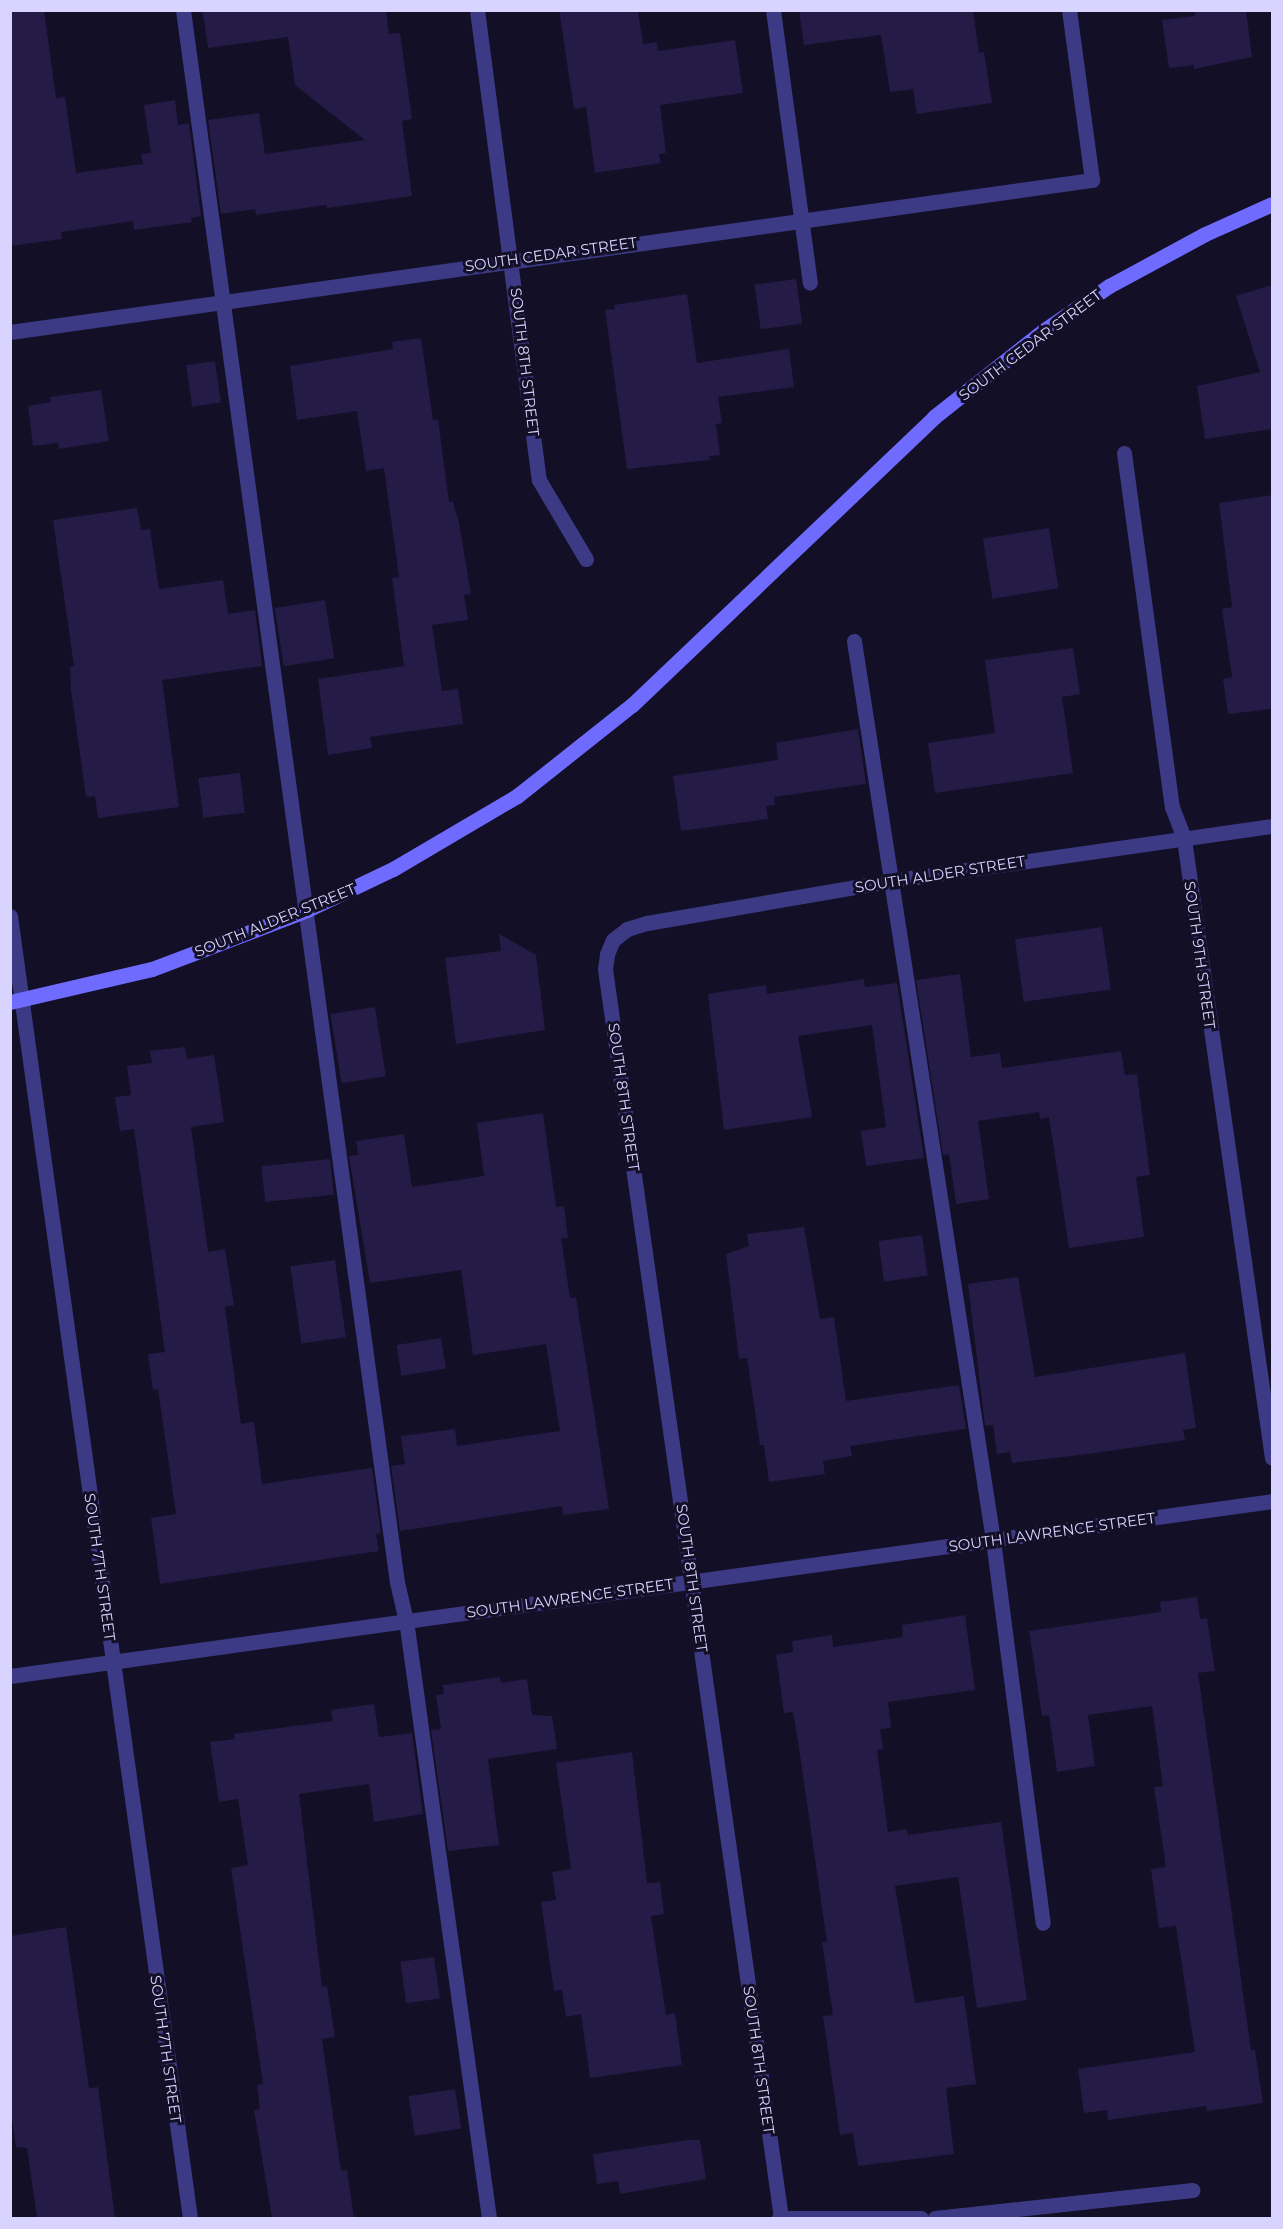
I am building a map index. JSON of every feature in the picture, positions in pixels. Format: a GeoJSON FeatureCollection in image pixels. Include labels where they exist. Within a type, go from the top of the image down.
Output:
{"type":"FeatureCollection","features":[{"type":"Feature","properties":{"kind":"main road","name":"SOUTH CEDAR STREET"},"geometry":{"type":"LineString","coordinates":[[579,749],[728,616],[934,417],[1043,331],[1109,286],[1205,234],[1272,204]]}},
{"type":"Feature","properties":{"kind":"main road","name":"SOUTH ALDER STREET"},"geometry":{"type":"LineString","coordinates":[[16,1001],[152,969],[307,910],[393,869],[508,801],[579,749]]}},
{"type":"Feature","properties":{"kind":"street"},"geometry":{"type":"LineString","coordinates":[[183,10],[395,1570],[406,1620],[489,2218]]}},
{"type":"Feature","properties":{"kind":"street","name":"SOUTH 8TH STREET"},"geometry":{"type":"LineString","coordinates":[[477,10],[512,260],[539,480],[586,559]]}},
{"type":"Feature","properties":{"kind":"street"},"geometry":{"type":"LineString","coordinates":[[773,10],[810,282]]}},
{"type":"Feature","properties":{"kind":"street","name":"SOUTH CEDAR STREET"},"geometry":{"type":"LineString","coordinates":[[10,332],[1092,180],[1069,10]]}},
{"type":"Feature","properties":{"kind":"street","name":"SOUTH 9TH STREET"},"geometry":{"type":"LineString","coordinates":[[1124,453],[1172,807],[1184,838],[1272,1458]]}},
{"type":"Feature","properties":{"kind":"street"},"geometry":{"type":"LineString","coordinates":[[854,641],[889,881],[993,1540],[1043,1923]]}},
{"type":"Feature","properties":{"kind":"street","name":"SOUTH ALDER STREET"},"geometry":{"type":"LineString","coordinates":[[613,940],[627,929],[647,923],[889,881],[1272,826]]}},
{"type":"Feature","properties":{"kind":"street","name":"SOUTH 7TH STREET"},"geometry":{"type":"LineString","coordinates":[[10,916],[16,1001],[190,2218]]}},
{"type":"Feature","properties":{"kind":"street","name":"SOUTH 8TH STREET"},"geometry":{"type":"LineString","coordinates":[[613,940],[605,969],[693,1581],[780,2218]]}},
{"type":"Feature","properties":{"kind":"street","name":"SOUTH LAWRENCE STREET"},"geometry":{"type":"LineString","coordinates":[[10,1676],[1272,1501]]}},
{"type":"Feature","properties":{"kind":"street"},"geometry":{"type":"LineString","coordinates":[[935,2218],[1192,2190]]}},
{"type":"Feature","properties":{"kind":"street"},"geometry":{"type":"LineString","coordinates":[[780,2218],[921,2218]]}},
{"type":"Feature","properties":{"kind":"building"},"geometry":{"type":"Polygon","coordinates":[[[10,10],[44,10],[56,98],[65,97],[76,173],[143,164],[141,154],[151,153],[144,105],[175,100],[178,125],[189,123],[201,216],[191,218],[192,222],[134,230],[133,221],[61,232],[62,239],[10,246],[10,10]]]}},
{"type":"Feature","properties":{"kind":"building"},"geometry":{"type":"Polygon","coordinates":[[[199,10],[386,10],[389,34],[400,33],[412,119],[402,121],[412,196],[256,215],[255,209],[221,214],[208,120],[259,113],[265,154],[365,140],[295,85],[288,37],[208,48],[203,14],[199,10]]]}},
{"type":"Feature","properties":{"kind":"building"},"geometry":{"type":"Polygon","coordinates":[[[559,10],[638,10],[643,44],[657,42],[658,51],[735,40],[743,93],[660,105],[666,153],[659,154],[661,163],[595,173],[586,107],[574,109],[559,10]]]}},
{"type":"Feature","properties":{"kind":"building"},"geometry":{"type":"Polygon","coordinates":[[[799,10],[973,10],[979,53],[984,52],[992,103],[917,114],[913,89],[890,92],[881,35],[804,45],[799,10]]]}},
{"type":"Feature","properties":{"kind":"building"},"geometry":{"type":"Polygon","coordinates":[[[1194,10],[1246,10],[1252,57],[1194,69],[1194,65],[1169,68],[1162,20],[1195,16],[1194,10]]]}},
{"type":"Feature","properties":{"kind":"building"},"geometry":{"type":"Polygon","coordinates":[[[796,279],[802,324],[761,329],[754,285],[796,279]]]}},
{"type":"Feature","properties":{"kind":"building"},"geometry":{"type":"Polygon","coordinates":[[[1272,285],[1272,429],[1205,439],[1197,386],[1260,372],[1236,296],[1272,285]]]}},
{"type":"Feature","properties":{"kind":"building"},"geometry":{"type":"Polygon","coordinates":[[[687,294],[697,363],[789,349],[794,387],[718,397],[722,423],[716,424],[720,455],[709,456],[710,460],[627,469],[605,310],[615,309],[614,305],[687,294]]]}},
{"type":"Feature","properties":{"kind":"building"},"geometry":{"type":"Polygon","coordinates":[[[421,338],[433,420],[438,419],[449,502],[453,502],[459,523],[471,594],[464,595],[468,620],[432,625],[442,691],[458,689],[463,724],[370,737],[372,748],[328,755],[318,679],[404,666],[392,578],[399,577],[384,468],[366,471],[357,411],[297,420],[290,366],[393,349],[392,342],[421,338]]]}},
{"type":"Feature","properties":{"kind":"building"},"geometry":{"type":"Polygon","coordinates":[[[215,361],[221,403],[192,407],[186,365],[215,361]]]}},
{"type":"Feature","properties":{"kind":"building"},"geometry":{"type":"Polygon","coordinates":[[[101,390],[109,441],[59,449],[58,443],[33,446],[28,406],[51,402],[50,397],[101,390]]]}},
{"type":"Feature","properties":{"kind":"building"},"geometry":{"type":"Polygon","coordinates":[[[1272,495],[1272,709],[1228,714],[1223,679],[1232,677],[1222,609],[1232,607],[1219,503],[1272,495]]]}},
{"type":"Feature","properties":{"kind":"building"},"geometry":{"type":"Polygon","coordinates":[[[137,508],[141,530],[150,529],[159,589],[223,580],[228,614],[255,610],[262,666],[162,680],[179,807],[98,818],[95,796],[86,797],[71,690],[70,667],[74,666],[53,520],[137,508]]]}},
{"type":"Feature","properties":{"kind":"building"},"geometry":{"type":"Polygon","coordinates":[[[1049,528],[1059,588],[992,599],[983,538],[1049,528]]]}},
{"type":"Feature","properties":{"kind":"building"},"geometry":{"type":"Polygon","coordinates":[[[325,600],[334,658],[284,666],[275,608],[325,600]]]}},
{"type":"Feature","properties":{"kind":"building"},"geometry":{"type":"Polygon","coordinates":[[[1073,648],[1080,694],[1062,697],[1073,773],[935,793],[928,743],[995,733],[985,660],[1073,648]]]}},
{"type":"Feature","properties":{"kind":"building"},"geometry":{"type":"Polygon","coordinates":[[[858,729],[866,784],[774,797],[775,805],[766,806],[768,819],[681,831],[673,776],[778,760],[776,743],[858,729]]]}},
{"type":"Feature","properties":{"kind":"building"},"geometry":{"type":"Polygon","coordinates":[[[240,773],[245,813],[203,818],[198,778],[240,773]]]}},
{"type":"Feature","properties":{"kind":"building"},"geometry":{"type":"Polygon","coordinates":[[[1102,927],[1111,989],[1024,1002],[1015,939],[1102,927]]]}},
{"type":"Feature","properties":{"kind":"building"},"geometry":{"type":"Polygon","coordinates":[[[499,934],[536,955],[545,1030],[456,1044],[445,958],[501,951],[499,934]]]}},
{"type":"Feature","properties":{"kind":"building"},"geometry":{"type":"Polygon","coordinates":[[[960,974],[971,1057],[1000,1053],[1002,1068],[1121,1051],[1125,1075],[1137,1074],[1150,1175],[1136,1177],[1144,1237],[1069,1248],[1049,1117],[1040,1119],[1039,1112],[978,1121],[989,1199],[956,1204],[949,1154],[943,1155],[916,980],[960,974]]]}},
{"type":"Feature","properties":{"kind":"building"},"geometry":{"type":"Polygon","coordinates":[[[864,979],[865,987],[897,983],[924,1158],[866,1166],[861,1131],[886,1127],[872,1025],[798,1036],[812,1117],[724,1130],[708,994],[766,985],[767,994],[864,979]]]}},
{"type":"Feature","properties":{"kind":"building"},"geometry":{"type":"Polygon","coordinates":[[[375,1007],[386,1076],[342,1083],[331,1014],[375,1007]]]}},
{"type":"Feature","properties":{"kind":"building"},"geometry":{"type":"Polygon","coordinates":[[[185,1047],[187,1059],[214,1055],[224,1122],[191,1127],[208,1252],[225,1249],[234,1305],[225,1307],[241,1424],[254,1422],[262,1484],[372,1468],[381,1533],[376,1534],[379,1551],[160,1584],[151,1518],[176,1514],[158,1389],[153,1390],[148,1354],[165,1352],[134,1129],[120,1131],[115,1097],[131,1095],[127,1066],[152,1063],[150,1051],[185,1047]]]}},
{"type":"Feature","properties":{"kind":"building"},"geometry":{"type":"Polygon","coordinates":[[[543,1113],[556,1207],[564,1206],[568,1238],[561,1238],[570,1298],[576,1297],[609,1509],[563,1515],[562,1506],[400,1531],[391,1466],[405,1464],[401,1436],[455,1429],[457,1446],[560,1431],[546,1344],[473,1355],[461,1270],[370,1283],[349,1156],[358,1155],[356,1141],[404,1134],[412,1187],[484,1176],[477,1123],[543,1113]]]}},
{"type":"Feature","properties":{"kind":"building"},"geometry":{"type":"Polygon","coordinates":[[[330,1159],[334,1195],[265,1202],[261,1166],[330,1159]]]}},
{"type":"Feature","properties":{"kind":"building"},"geometry":{"type":"Polygon","coordinates":[[[804,1227],[820,1319],[834,1317],[846,1401],[959,1385],[966,1429],[850,1446],[852,1456],[823,1461],[825,1474],[769,1482],[764,1445],[760,1445],[747,1358],[739,1359],[726,1254],[749,1246],[747,1234],[804,1227]]]}},
{"type":"Feature","properties":{"kind":"building"},"geometry":{"type":"Polygon","coordinates":[[[922,1235],[928,1276],[884,1282],[878,1241],[922,1235]]]}},
{"type":"Feature","properties":{"kind":"building"},"geometry":{"type":"Polygon","coordinates":[[[335,1260],[346,1337],[301,1344],[290,1266],[335,1260]]]}},
{"type":"Feature","properties":{"kind":"building"},"geometry":{"type":"Polygon","coordinates":[[[1018,1277],[1035,1377],[1185,1353],[1196,1428],[1183,1430],[1185,1440],[1088,1454],[1012,1463],[1010,1452],[997,1454],[993,1425],[985,1426],[968,1284],[1018,1277]]]}},
{"type":"Feature","properties":{"kind":"building"},"geometry":{"type":"Polygon","coordinates":[[[441,1338],[446,1369],[401,1376],[397,1345],[441,1338]]]}},
{"type":"Feature","properties":{"kind":"building"},"geometry":{"type":"Polygon","coordinates":[[[1197,1597],[1200,1619],[1207,1618],[1215,1671],[1198,1673],[1251,2050],[1255,2050],[1263,2103],[1207,2111],[1206,2106],[1108,2120],[1107,2110],[1084,2113],[1078,2069],[1195,2052],[1176,1926],[1159,1928],[1151,1869],[1166,1867],[1154,1787],[1163,1786],[1152,1706],[1088,1715],[1095,1766],[1057,1772],[1049,1715],[1042,1716],[1029,1631],[1161,1612],[1160,1602],[1197,1597]]]}},
{"type":"Feature","properties":{"kind":"building"},"geometry":{"type":"Polygon","coordinates":[[[965,1615],[975,1690],[888,1702],[891,1728],[880,1729],[883,1749],[877,1750],[888,1832],[907,1829],[908,1835],[1001,1822],[1027,2000],[977,2008],[958,1877],[895,1886],[915,2003],[964,1996],[976,2084],[946,2088],[954,2154],[858,2166],[853,2133],[840,2135],[823,2016],[833,2015],[822,1942],[827,1942],[793,1712],[784,1713],[776,1655],[793,1652],[792,1641],[832,1635],[833,1647],[903,1637],[902,1625],[965,1615]]]}},
{"type":"Feature","properties":{"kind":"building"},"geometry":{"type":"Polygon","coordinates":[[[500,1677],[501,1683],[527,1679],[532,1715],[552,1716],[557,1749],[488,1759],[499,1845],[448,1851],[431,1730],[441,1729],[436,1695],[444,1694],[443,1685],[500,1677]]]}},
{"type":"Feature","properties":{"kind":"building"},"geometry":{"type":"Polygon","coordinates":[[[374,1704],[379,1737],[412,1733],[423,1814],[374,1822],[369,1784],[299,1794],[322,1987],[327,1986],[335,2037],[322,2039],[341,2171],[347,2170],[354,2218],[272,2218],[254,2110],[260,2109],[257,2085],[263,2084],[231,1868],[248,1865],[238,1799],[219,1802],[210,1742],[235,1739],[234,1734],[333,1721],[331,1710],[374,1704]]]}},
{"type":"Feature","properties":{"kind":"building"},"geometry":{"type":"Polygon","coordinates":[[[632,1752],[647,1883],[660,1882],[664,1914],[651,1916],[666,2015],[675,2013],[682,2065],[590,2078],[581,2014],[566,2017],[562,1990],[554,1991],[541,1902],[556,1900],[552,1872],[571,1869],[556,1763],[632,1752]]]}},
{"type":"Feature","properties":{"kind":"building"},"geometry":{"type":"Polygon","coordinates":[[[66,1927],[89,2088],[98,2087],[115,2218],[37,2218],[27,2148],[16,2147],[10,2107],[10,1936],[66,1927]]]}},
{"type":"Feature","properties":{"kind":"building"},"geometry":{"type":"Polygon","coordinates":[[[434,1957],[440,1999],[406,2003],[400,1962],[434,1957]]]}},
{"type":"Feature","properties":{"kind":"building"},"geometry":{"type":"Polygon","coordinates":[[[455,2089],[461,2129],[415,2136],[409,2096],[455,2089]]]}},
{"type":"Feature","properties":{"kind":"building"},"geometry":{"type":"Polygon","coordinates":[[[700,2140],[706,2179],[620,2194],[618,2181],[597,2184],[593,2154],[700,2140]]]}}]}
